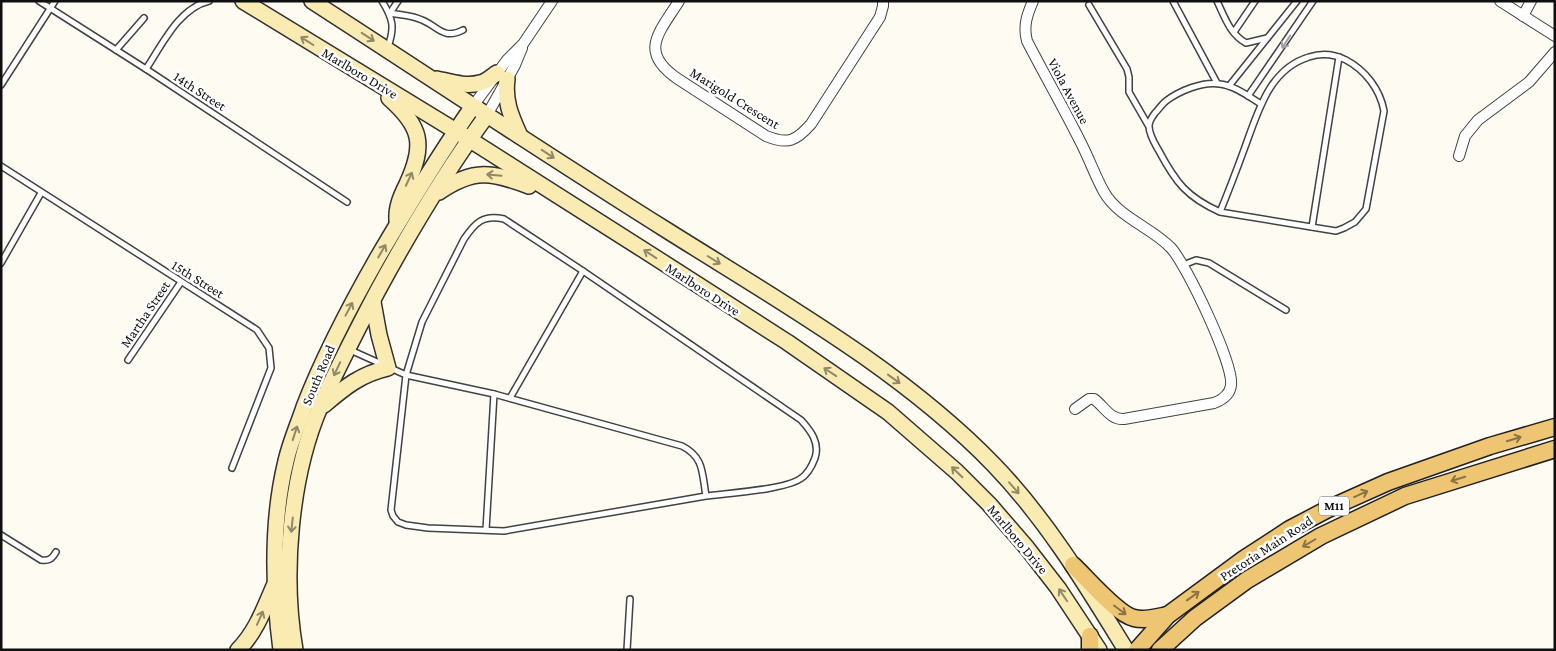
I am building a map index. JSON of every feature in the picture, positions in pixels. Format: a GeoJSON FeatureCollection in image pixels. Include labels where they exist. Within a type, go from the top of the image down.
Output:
{"type":"FeatureCollection","features":[{"type":"Feature","properties":{"kind":"main road","name":"Marlboro Drive"},"geometry":{"type":"LineString","coordinates":[[243,1],[469,139],[787,342],[888,412],[957,472],[989,504],[1058,588],[1093,645]]}},
{"type":"Feature","properties":{"kind":"main road","name":"Marlboro Drive"},"geometry":{"type":"LineString","coordinates":[[312,1],[804,317],[913,393],[942,416],[994,466],[1037,515],[1073,564],[1126,650]]}},
{"type":"Feature","properties":{"kind":"main road"},"geometry":{"type":"LineString","coordinates":[[364,76],[404,112],[415,129],[418,157],[398,205],[397,225]]}},
{"type":"Feature","properties":{"kind":"main road"},"geometry":{"type":"LineString","coordinates":[[428,77],[460,84],[477,84],[502,76],[506,100],[512,120],[520,136]]}},
{"type":"Feature","properties":{"kind":"main road","name":"South Road"},"geometry":{"type":"LineString","coordinates":[[281,650],[275,583],[278,510],[286,462],[309,394],[332,341],[397,225],[473,106]]}},
{"type":"Feature","properties":{"kind":"main road","name":"South Road"},"geometry":{"type":"LineString","coordinates":[[295,650],[290,602],[291,533],[297,485],[319,409],[347,349],[401,249],[432,196],[487,115]]}},
{"type":"Feature","properties":{"kind":"main road"},"geometry":{"type":"LineString","coordinates":[[432,196],[458,180],[485,175],[505,177],[557,196]]}},
{"type":"Feature","properties":{"kind":"main road"},"geometry":{"type":"LineString","coordinates":[[319,409],[354,381],[374,371],[388,368],[372,302]]}},
{"type":"Feature","properties":{"kind":"main road","name":"Pretoria Main Road"},"geometry":{"type":"LineString","coordinates":[[1137,650],[1168,615],[1244,559],[1290,529],[1330,508],[1429,466],[1555,426]]}},
{"type":"Feature","properties":{"kind":"main road","name":"Pretoria Main Road"},"geometry":{"type":"LineString","coordinates":[[1160,650],[1195,618],[1247,580],[1321,536],[1405,496],[1555,449]]}},
{"type":"Feature","properties":{"kind":"main road"},"geometry":{"type":"LineString","coordinates":[[1073,564],[1126,615],[1143,619],[1168,615]]}},
{"type":"Feature","properties":{"kind":"main road"},"geometry":{"type":"LineString","coordinates":[[238,650],[247,641],[256,627],[275,583]]}},
{"type":"Feature","properties":{"kind":"main road"},"geometry":{"type":"LineString","coordinates":[[1178,650],[1195,618]]}},
{"type":"Feature","properties":{"kind":"street"},"geometry":{"type":"LineString","coordinates":[[487,115],[507,60],[523,44],[552,1]]}},
{"type":"Feature","properties":{"kind":"street","name":"Marigold Crescent"},"geometry":{"type":"LineString","coordinates":[[679,1],[657,36],[655,43],[657,57],[661,65],[678,79],[766,136],[785,142],[797,138],[812,124],[880,17],[883,1]]}},
{"type":"Feature","properties":{"kind":"street","name":"Viola Avenue"},"geometry":{"type":"LineString","coordinates":[[1033,1],[1025,23],[1027,41],[1105,192],[1116,206],[1170,247],[1183,265],[1209,318],[1229,368],[1231,384],[1229,392],[1224,399],[1214,403],[1120,419],[1111,416],[1094,399],[1089,399],[1075,409]]}},
{"type":"Feature","properties":{"kind":"street"},"geometry":{"type":"LineString","coordinates":[[1500,1],[1555,36]]}},
{"type":"Feature","properties":{"kind":"street"},"geometry":{"type":"LineString","coordinates":[[1523,16],[1531,1]]}},
{"type":"Feature","properties":{"kind":"street"},"geometry":{"type":"LineString","coordinates":[[1459,156],[1466,136],[1478,120],[1528,82],[1555,52]]}},
{"type":"Feature","properties":{"kind":"street"},"geometry":{"type":"LineString","coordinates":[[473,106],[502,76]]}},
{"type":"Feature","properties":{"kind":"lane","name":"14th Street"},"geometry":{"type":"LineString","coordinates":[[39,1],[146,69],[347,202]]}},
{"type":"Feature","properties":{"kind":"lane"},"geometry":{"type":"LineString","coordinates":[[1,85],[55,1]]}},
{"type":"Feature","properties":{"kind":"lane"},"geometry":{"type":"LineString","coordinates":[[146,69],[175,21],[188,10],[209,1]]}},
{"type":"Feature","properties":{"kind":"lane"},"geometry":{"type":"LineString","coordinates":[[382,1],[390,14],[393,24],[393,34],[387,50]]}},
{"type":"Feature","properties":{"kind":"lane"},"geometry":{"type":"LineString","coordinates":[[390,14],[398,1]]}},
{"type":"Feature","properties":{"kind":"lane"},"geometry":{"type":"LineString","coordinates":[[1174,1],[1217,83]]}},
{"type":"Feature","properties":{"kind":"lane"},"geometry":{"type":"LineString","coordinates":[[1217,1],[1229,27],[1241,40],[1246,43],[1268,38]]}},
{"type":"Feature","properties":{"kind":"lane"},"geometry":{"type":"LineString","coordinates":[[1234,32],[1255,1]]}},
{"type":"Feature","properties":{"kind":"lane"},"geometry":{"type":"LineString","coordinates":[[1230,86],[1297,1]]}},
{"type":"Feature","properties":{"kind":"lane"},"geometry":{"type":"LineString","coordinates":[[1248,96],[1313,1]]}},
{"type":"Feature","properties":{"kind":"lane"},"geometry":{"type":"LineString","coordinates":[[1089,5],[1127,69],[1130,92],[1171,172],[1180,185],[1204,204],[1220,212],[1336,230],[1355,222],[1366,208],[1384,110],[1379,94],[1366,75],[1356,66],[1339,57],[1314,55],[1292,64],[1282,71],[1261,104],[1220,212]]}},
{"type":"Feature","properties":{"kind":"lane"},"geometry":{"type":"LineString","coordinates":[[390,14],[422,20],[448,34],[454,34],[463,30]]}},
{"type":"Feature","properties":{"kind":"lane"},"geometry":{"type":"LineString","coordinates":[[116,50],[144,18]]}},
{"type":"Feature","properties":{"kind":"lane"},"geometry":{"type":"LineString","coordinates":[[1312,227],[1339,57]]}},
{"type":"Feature","properties":{"kind":"lane"},"geometry":{"type":"LineString","coordinates":[[1148,125],[1164,102],[1187,90],[1206,84],[1217,83],[1230,86],[1261,104]]}},
{"type":"Feature","properties":{"kind":"lane","name":"15th Street"},"geometry":{"type":"LineString","coordinates":[[1,166],[257,330],[269,348],[271,368],[232,468]]}},
{"type":"Feature","properties":{"kind":"lane"},"geometry":{"type":"LineString","coordinates":[[1,263],[41,193]]}},
{"type":"Feature","properties":{"kind":"lane"},"geometry":{"type":"LineString","coordinates":[[494,217],[504,219],[583,271],[802,420],[814,438],[817,446],[816,455],[808,472],[801,479],[778,486],[706,496],[504,531],[414,526],[398,522],[391,510],[406,375],[422,322],[464,238],[479,221],[494,217]]}},
{"type":"Feature","properties":{"kind":"lane"},"geometry":{"type":"LineString","coordinates":[[1183,265],[1196,260],[1209,263],[1286,310]]}},
{"type":"Feature","properties":{"kind":"lane"},"geometry":{"type":"LineString","coordinates":[[510,398],[583,271]]}},
{"type":"Feature","properties":{"kind":"lane","name":"Martha Street"},"geometry":{"type":"LineString","coordinates":[[128,360],[181,282]]}},
{"type":"Feature","properties":{"kind":"lane"},"geometry":{"type":"LineString","coordinates":[[332,341],[406,375],[510,398],[682,446],[696,455],[701,464],[706,496]]}},
{"type":"Feature","properties":{"kind":"lane"},"geometry":{"type":"LineString","coordinates":[[486,530],[494,394]]}},
{"type":"Feature","properties":{"kind":"lane"},"geometry":{"type":"LineString","coordinates":[[1,535],[41,560],[48,561],[53,558],[56,552]]}},
{"type":"Feature","properties":{"kind":"lane"},"geometry":{"type":"LineString","coordinates":[[627,650],[630,599]]}}]}
